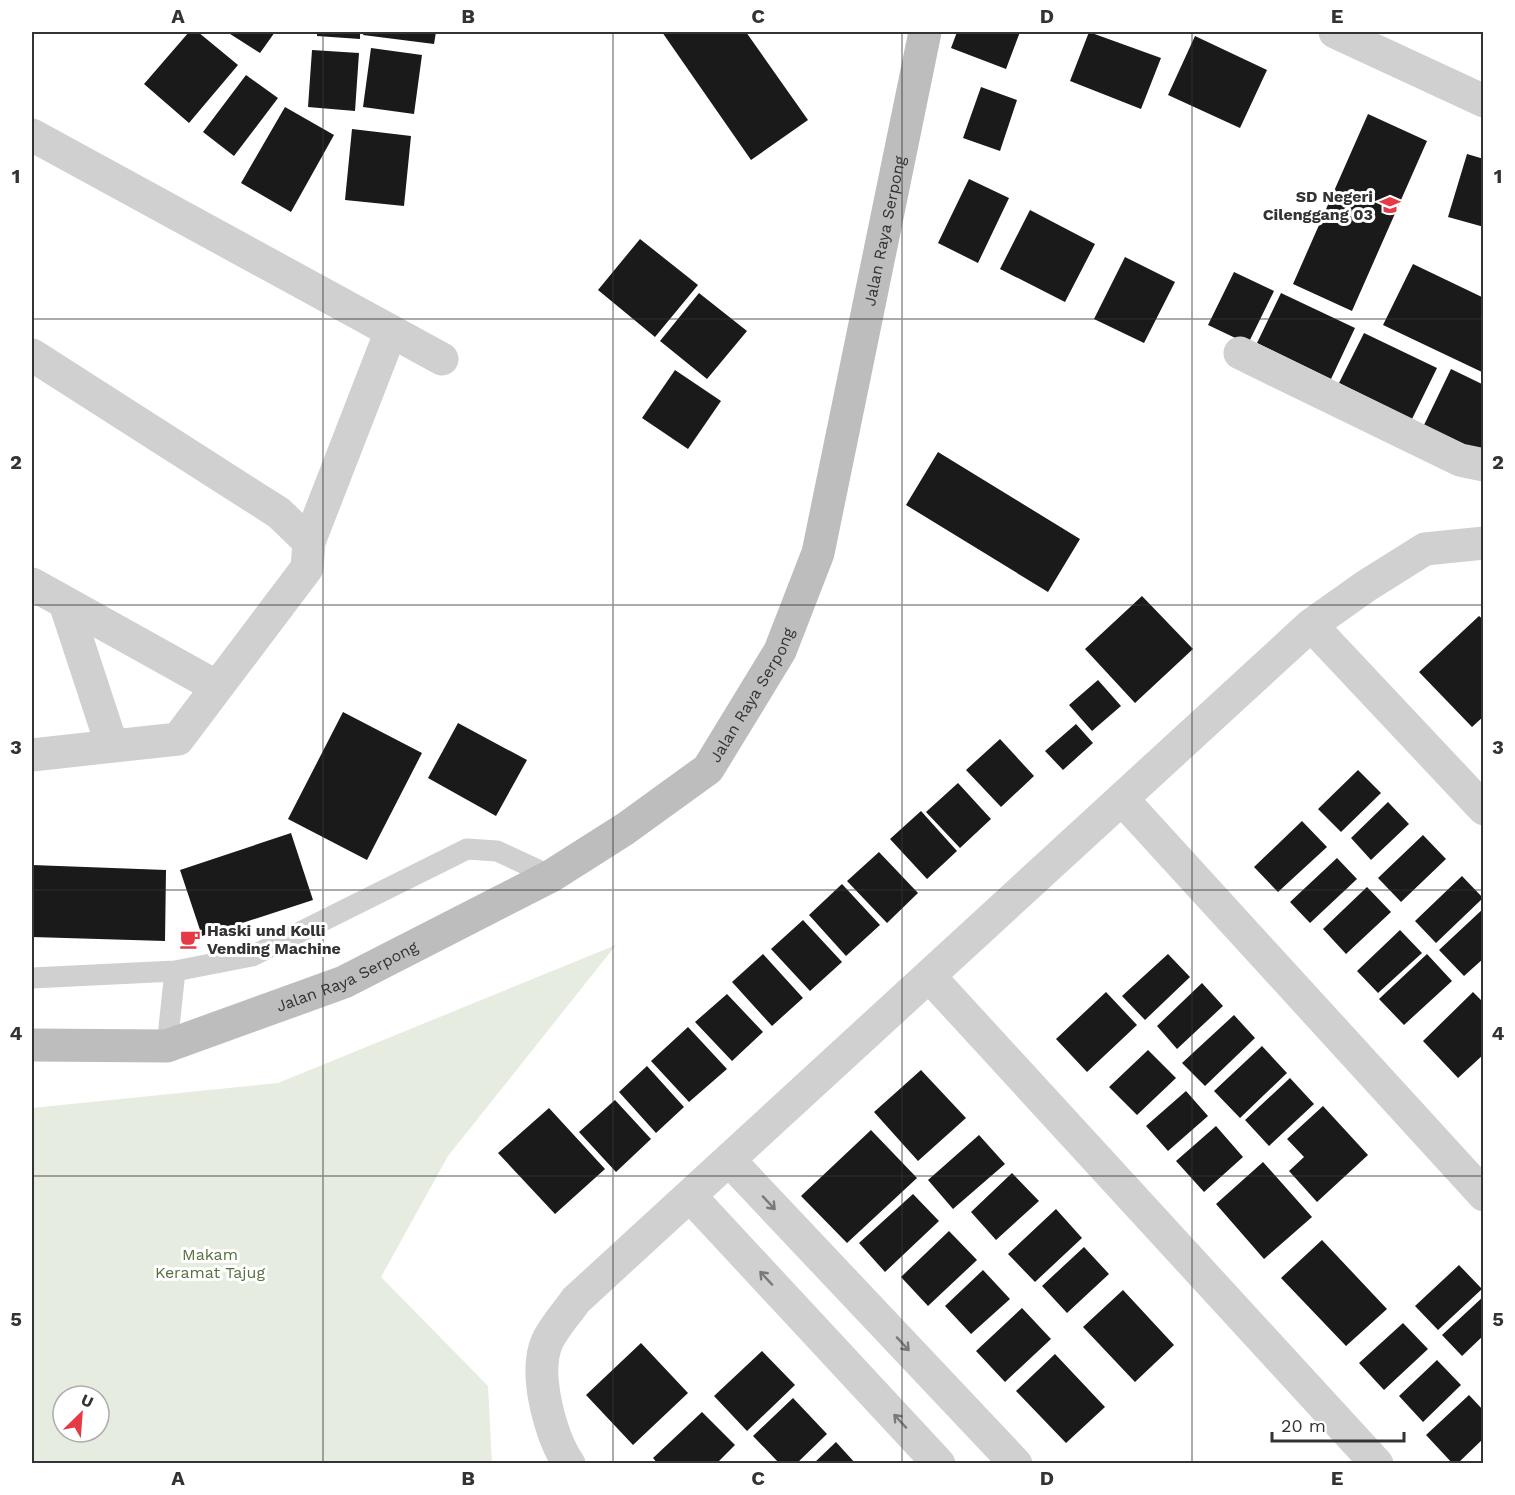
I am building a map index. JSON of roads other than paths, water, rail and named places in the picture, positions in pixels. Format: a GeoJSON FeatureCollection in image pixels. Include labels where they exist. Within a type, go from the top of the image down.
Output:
{"type":"FeatureCollection","features":[{"type":"Feature","properties":{"kind":"main road","name":"Jalan Raya Serpong"},"geometry":{"type":"LineString","coordinates":[[32,1045],[167,1046],[344,982],[551,876],[625,829],[708,770],[780,651],[818,553],[925,32]]}},
{"type":"Feature","properties":{"kind":"street"},"geometry":{"type":"LineString","coordinates":[[1335,32],[1484,101]]}},
{"type":"Feature","properties":{"kind":"street"},"geometry":{"type":"LineString","coordinates":[[32,135],[442,359]]}},
{"type":"Feature","properties":{"kind":"street"},"geometry":{"type":"LineString","coordinates":[[32,755],[178,739],[307,568],[309,542],[391,331]]}},
{"type":"Feature","properties":{"kind":"street"},"geometry":{"type":"LineString","coordinates":[[1240,352],[1460,460],[1484,465]]}},
{"type":"Feature","properties":{"kind":"street"},"geometry":{"type":"LineString","coordinates":[[32,355],[279,513],[309,542]]}},
{"type":"Feature","properties":{"kind":"street"},"geometry":{"type":"LineString","coordinates":[[568,1464],[559,1450],[549,1416],[543,1358],[547,1342],[576,1300],[1311,626],[1366,586],[1425,549],[1484,543]]}},
{"type":"Feature","properties":{"kind":"street"},"geometry":{"type":"LineString","coordinates":[[32,584],[217,687]]}},
{"type":"Feature","properties":{"kind":"street"},"geometry":{"type":"LineString","coordinates":[[65,603],[112,746]]}},
{"type":"Feature","properties":{"kind":"street"},"geometry":{"type":"LineString","coordinates":[[1311,626],[1484,809]]}},
{"type":"Feature","properties":{"kind":"street"},"geometry":{"type":"LineString","coordinates":[[1122,800],[1484,1195]]}},
{"type":"Feature","properties":{"kind":"street"},"geometry":{"type":"LineString","coordinates":[[929,976],[1377,1464]]}},
{"type":"Feature","properties":{"kind":"street"},"geometry":{"type":"LineString","coordinates":[[729,1160],[1016,1464]]}},
{"type":"Feature","properties":{"kind":"street"},"geometry":{"type":"LineString","coordinates":[[690,1196],[939,1464]]}},
{"type":"Feature","properties":{"kind":"lane"},"geometry":{"type":"LineString","coordinates":[[32,978],[175,971],[252,956],[467,849],[497,851],[551,876]]}},
{"type":"Feature","properties":{"kind":"lane"},"geometry":{"type":"LineString","coordinates":[[167,1046],[175,971]]}},
{"type":"Feature","properties":{"kind":"place","name":"SD Negeri Cilenggang 03"},"geometry":{"type":"Point","coordinates":[1390,205]}},
{"type":"Feature","properties":{"kind":"place","name":"Haski und Kolli Vending Machine"},"geometry":{"type":"Point","coordinates":[190,939]}},
{"type":"Feature","properties":{"kind":"park label","name":"Makam Keramat Tajug"},"geometry":{"type":"Point","coordinates":[210,1263]}}]}
